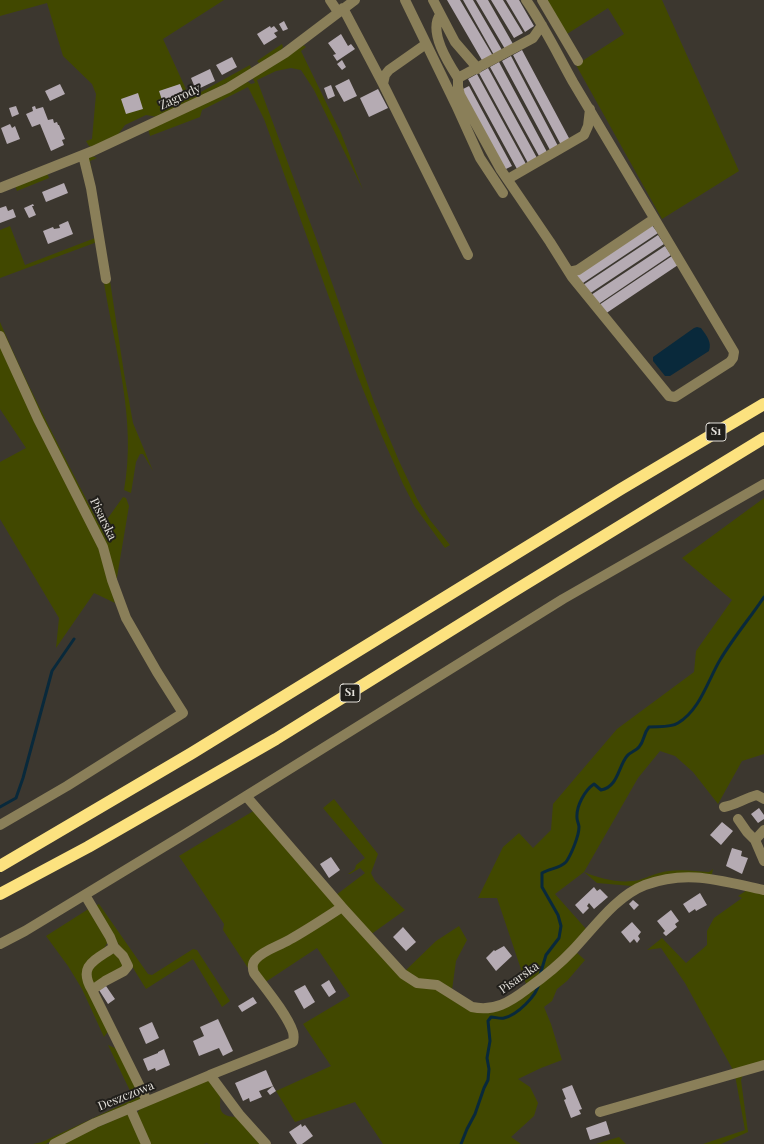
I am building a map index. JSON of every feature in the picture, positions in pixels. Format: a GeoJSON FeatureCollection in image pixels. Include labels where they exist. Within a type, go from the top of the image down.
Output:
{"type":"FeatureCollection","features":[{"type":"Feature","properties":{"kind":"highway","name":"S1"},"geometry":{"type":"LineString","coordinates":[[0,866],[192,753],[621,489],[764,404]]}},
{"type":"Feature","properties":{"kind":"highway","name":"S1"},"geometry":{"type":"LineString","coordinates":[[0,894],[88,847],[276,739],[764,438]]}},
{"type":"Feature","properties":{"kind":"street"},"geometry":{"type":"LineString","coordinates":[[330,0],[340,10],[383,84],[468,255]]}},
{"type":"Feature","properties":{"kind":"street","name":"Zagrody"},"geometry":{"type":"LineString","coordinates":[[0,188],[83,155],[228,88],[285,53],[355,0]]}},
{"type":"Feature","properties":{"kind":"street"},"geometry":{"type":"LineString","coordinates":[[405,0],[480,158],[503,193]]}},
{"type":"Feature","properties":{"kind":"street"},"geometry":{"type":"LineString","coordinates":[[433,0],[455,42],[477,69]]}},
{"type":"Feature","properties":{"kind":"street"},"geometry":{"type":"LineString","coordinates":[[440,15],[437,23],[438,37],[444,55],[458,78],[460,95],[495,161],[590,301],[669,396],[675,397],[730,362],[733,358],[734,352],[654,219],[526,0]]}},
{"type":"Feature","properties":{"kind":"street"},"geometry":{"type":"LineString","coordinates":[[542,0],[578,61]]}},
{"type":"Feature","properties":{"kind":"street"},"geometry":{"type":"LineString","coordinates":[[458,78],[533,38],[542,26]]}},
{"type":"Feature","properties":{"kind":"street"},"geometry":{"type":"LineString","coordinates":[[533,38],[552,44]]}},
{"type":"Feature","properties":{"kind":"street"},"geometry":{"type":"LineString","coordinates":[[383,84],[385,75],[389,70],[426,44]]}},
{"type":"Feature","properties":{"kind":"street"},"geometry":{"type":"LineString","coordinates":[[584,135],[588,126],[590,109]]}},
{"type":"Feature","properties":{"kind":"street"},"geometry":{"type":"LineString","coordinates":[[508,179],[584,135],[599,124]]}},
{"type":"Feature","properties":{"kind":"street"},"geometry":{"type":"LineString","coordinates":[[83,155],[91,188],[106,279]]}},
{"type":"Feature","properties":{"kind":"street"},"geometry":{"type":"LineString","coordinates":[[569,272],[578,270],[654,219]]}},
{"type":"Feature","properties":{"kind":"street","name":"Pisarska"},"geometry":{"type":"LineString","coordinates":[[0,336],[38,419],[103,547],[112,580],[126,618],[157,672],[183,713],[67,786],[0,824]]}},
{"type":"Feature","properties":{"kind":"street"},"geometry":{"type":"LineString","coordinates":[[0,944],[25,931],[85,895],[563,599],[764,484]]}},
{"type":"Feature","properties":{"kind":"street"},"geometry":{"type":"LineString","coordinates":[[724,806],[735,805],[757,795],[764,799]]}},
{"type":"Feature","properties":{"kind":"street","name":"Pisarska"},"geometry":{"type":"LineString","coordinates":[[246,796],[342,907],[408,978],[417,983],[437,985],[472,1007],[483,1009],[499,1006],[514,999],[545,977],[574,950],[623,898],[645,885],[671,878],[700,877],[719,879],[764,890]]}},
{"type":"Feature","properties":{"kind":"street"},"geometry":{"type":"LineString","coordinates":[[738,819],[755,840],[764,861]]}},
{"type":"Feature","properties":{"kind":"street"},"geometry":{"type":"LineString","coordinates":[[755,840],[764,830]]}},
{"type":"Feature","properties":{"kind":"street"},"geometry":{"type":"LineString","coordinates":[[85,895],[110,937],[114,947],[126,960],[128,966],[127,969],[92,990]]}},
{"type":"Feature","properties":{"kind":"street","name":"Deszczowa"},"geometry":{"type":"LineString","coordinates":[[54,1144],[95,1123],[130,1108],[293,1042],[294,1038],[292,1030],[254,973],[252,968],[253,962],[257,957],[289,940],[342,907]]}},
{"type":"Feature","properties":{"kind":"street"},"geometry":{"type":"LineString","coordinates":[[114,947],[92,962],[86,972],[86,978],[147,1101]]}},
{"type":"Feature","properties":{"kind":"street"},"geometry":{"type":"LineString","coordinates":[[600,1112],[764,1065]]}},
{"type":"Feature","properties":{"kind":"street"},"geometry":{"type":"LineString","coordinates":[[210,1076],[266,1144]]}},
{"type":"Feature","properties":{"kind":"street"},"geometry":{"type":"LineString","coordinates":[[130,1108],[146,1144]]}},
{"type":"Feature","properties":{"kind":"green space"},"geometry":{"type":"Polygon","coordinates":[[[0,0],[224,0],[163,39],[190,98],[250,65],[251,68],[243,75],[158,117],[146,115],[125,125],[117,136],[92,147],[89,146],[86,141],[92,139],[96,94],[92,84],[63,56],[47,3],[0,16],[0,0]]]}},
{"type":"Feature","properties":{"kind":"green space"},"geometry":{"type":"Polygon","coordinates":[[[546,0],[662,0],[739,171],[662,219],[576,65],[624,34],[608,8],[567,34],[546,0]]]}},
{"type":"Feature","properties":{"kind":"green space"},"geometry":{"type":"Polygon","coordinates":[[[282,44],[283,47],[281,50],[261,63],[257,61],[282,44]]]}},
{"type":"Feature","properties":{"kind":"green space"},"geometry":{"type":"Polygon","coordinates":[[[303,45],[306,47],[301,51],[341,133],[363,190],[314,90],[301,70],[291,68],[276,71],[257,80],[320,249],[374,402],[417,499],[430,520],[450,545],[445,548],[415,507],[381,434],[358,377],[264,119],[248,87],[202,110],[200,117],[150,136],[148,129],[247,81],[251,84],[255,83],[253,79],[254,77],[303,45]]]}},
{"type":"Feature","properties":{"kind":"green space"},"geometry":{"type":"Polygon","coordinates":[[[92,156],[97,158],[90,161],[133,423],[153,471],[143,454],[140,454],[136,462],[131,493],[124,490],[128,438],[126,412],[119,360],[104,283],[87,160],[92,156]]]}},
{"type":"Feature","properties":{"kind":"green space"},"geometry":{"type":"Polygon","coordinates":[[[47,173],[49,178],[17,191],[15,186],[47,173]]]}},
{"type":"Feature","properties":{"kind":"green space"},"geometry":{"type":"Polygon","coordinates":[[[10,226],[25,265],[95,238],[97,242],[0,278],[0,230],[10,226]]]}},
{"type":"Feature","properties":{"kind":"green space"},"geometry":{"type":"Polygon","coordinates":[[[0,322],[35,399],[99,524],[108,518],[123,497],[126,498],[129,506],[116,583],[0,330],[0,322]]]}},
{"type":"Feature","properties":{"kind":"green space"},"geometry":{"type":"Polygon","coordinates":[[[0,344],[101,552],[115,603],[94,593],[56,648],[59,618],[0,519],[0,462],[26,448],[0,409],[0,344]]]}},
{"type":"Feature","properties":{"kind":"green space"},"geometry":{"type":"Polygon","coordinates":[[[764,498],[764,754],[742,761],[718,804],[693,772],[675,756],[660,751],[638,778],[584,872],[555,894],[587,930],[538,979],[526,984],[497,898],[478,898],[503,847],[519,833],[533,848],[551,830],[553,804],[617,729],[694,672],[696,651],[732,600],[682,558],[764,498]]]}},
{"type":"Feature","properties":{"kind":"green space"},"geometry":{"type":"Polygon","coordinates":[[[334,799],[378,854],[371,873],[375,881],[405,910],[370,935],[336,895],[365,873],[360,868],[348,874],[365,858],[323,808],[334,799]]]}},
{"type":"Feature","properties":{"kind":"green space"},"geometry":{"type":"Polygon","coordinates":[[[255,810],[338,907],[263,951],[252,974],[223,930],[224,924],[179,856],[255,810]]]}},
{"type":"Feature","properties":{"kind":"green space"},"geometry":{"type":"Polygon","coordinates":[[[713,869],[712,874],[632,886],[597,883],[584,872],[604,879],[632,881],[657,873],[674,870],[709,872],[713,869]]]}},
{"type":"Feature","properties":{"kind":"green space"},"geometry":{"type":"Polygon","coordinates":[[[747,890],[764,892],[764,1063],[733,1070],[685,983],[661,948],[647,950],[662,938],[686,963],[707,945],[707,931],[714,918],[742,898],[738,896],[747,890]]]}},
{"type":"Feature","properties":{"kind":"green space"},"geometry":{"type":"Polygon","coordinates":[[[99,904],[148,974],[152,975],[193,949],[197,950],[230,1001],[222,1007],[193,959],[146,989],[95,906],[99,904]]]}},
{"type":"Feature","properties":{"kind":"green space"},"geometry":{"type":"Polygon","coordinates":[[[90,908],[108,941],[105,947],[85,966],[109,1030],[104,1037],[82,989],[68,966],[46,936],[90,908]]]}},
{"type":"Feature","properties":{"kind":"green space"},"geometry":{"type":"Polygon","coordinates":[[[342,913],[394,969],[491,1011],[576,952],[585,960],[567,981],[557,989],[552,1001],[544,1007],[562,1060],[518,1079],[530,1087],[538,1103],[534,1116],[511,1137],[521,1144],[383,1144],[355,1102],[295,1122],[276,1091],[331,1066],[303,1024],[350,996],[317,948],[264,983],[258,975],[256,962],[336,914],[342,913]]]}},
{"type":"Feature","properties":{"kind":"green space"},"geometry":{"type":"Polygon","coordinates":[[[459,926],[467,940],[456,961],[452,990],[427,983],[404,972],[436,941],[459,926]]]}},
{"type":"Feature","properties":{"kind":"green space"},"geometry":{"type":"Polygon","coordinates":[[[116,953],[124,968],[93,984],[90,969],[111,954],[116,953]]]}},
{"type":"Feature","properties":{"kind":"green space"},"geometry":{"type":"Polygon","coordinates":[[[108,1045],[115,1048],[125,1063],[141,1100],[63,1134],[46,1144],[33,1144],[42,1142],[134,1099],[108,1045]]]}},
{"type":"Feature","properties":{"kind":"green space"},"geometry":{"type":"Polygon","coordinates":[[[735,1075],[743,1075],[741,1080],[748,1132],[721,1144],[703,1144],[745,1130],[735,1075]]]}},
{"type":"Feature","properties":{"kind":"green space"},"geometry":{"type":"Polygon","coordinates":[[[208,1080],[219,1093],[220,1109],[224,1114],[238,1118],[261,1144],[149,1144],[137,1113],[140,1109],[208,1080]]]}},
{"type":"Feature","properties":{"kind":"green space"},"geometry":{"type":"Polygon","coordinates":[[[128,1114],[143,1144],[59,1144],[128,1114]]]}},
{"type":"Feature","properties":{"kind":"green space"},"geometry":{"type":"Polygon","coordinates":[[[619,1137],[626,1144],[596,1144],[619,1137]]]}},
{"type":"Feature","properties":{"kind":"water"},"geometry":{"type":"Polygon","coordinates":[[[697,327],[701,328],[708,339],[710,345],[709,351],[670,376],[665,376],[653,361],[653,357],[697,327]]]}},
{"type":"Feature","properties":{"kind":"building"},"geometry":{"type":"Polygon","coordinates":[[[447,0],[460,0],[493,56],[483,62],[447,0]]]}},
{"type":"Feature","properties":{"kind":"building"},"geometry":{"type":"Polygon","coordinates":[[[463,0],[473,0],[502,50],[494,55],[463,0]]]}},
{"type":"Feature","properties":{"kind":"building"},"geometry":{"type":"Polygon","coordinates":[[[476,0],[488,0],[513,44],[505,49],[476,0]]]}},
{"type":"Feature","properties":{"kind":"building"},"geometry":{"type":"Polygon","coordinates":[[[491,0],[503,0],[523,33],[514,38],[491,0]]]}},
{"type":"Feature","properties":{"kind":"building"},"geometry":{"type":"Polygon","coordinates":[[[506,0],[519,0],[534,26],[525,32],[506,0]]]}},
{"type":"Feature","properties":{"kind":"building"},"geometry":{"type":"Polygon","coordinates":[[[284,21],[288,29],[283,31],[279,24],[284,21]]]}},
{"type":"Feature","properties":{"kind":"building"},"geometry":{"type":"Polygon","coordinates":[[[270,26],[271,28],[274,26],[278,31],[274,33],[277,37],[264,45],[257,34],[270,26]]]}},
{"type":"Feature","properties":{"kind":"building"},"geometry":{"type":"Polygon","coordinates":[[[341,34],[348,46],[351,44],[355,49],[337,61],[333,55],[336,54],[328,43],[341,34]]]}},
{"type":"Feature","properties":{"kind":"building"},"geometry":{"type":"Polygon","coordinates":[[[522,50],[570,140],[561,145],[513,55],[522,50]]]}},
{"type":"Feature","properties":{"kind":"building"},"geometry":{"type":"Polygon","coordinates":[[[511,56],[558,146],[550,150],[502,61],[511,56]]]}},
{"type":"Feature","properties":{"kind":"building"},"geometry":{"type":"Polygon","coordinates":[[[232,57],[237,67],[222,75],[216,65],[232,57]]]}},
{"type":"Feature","properties":{"kind":"building"},"geometry":{"type":"Polygon","coordinates":[[[342,60],[346,67],[342,70],[337,64],[342,60]]]}},
{"type":"Feature","properties":{"kind":"building"},"geometry":{"type":"Polygon","coordinates":[[[499,62],[547,152],[539,156],[490,67],[499,62]]]}},
{"type":"Feature","properties":{"kind":"building"},"geometry":{"type":"Polygon","coordinates":[[[488,68],[537,158],[528,163],[479,73],[488,68]]]}},
{"type":"Feature","properties":{"kind":"building"},"geometry":{"type":"Polygon","coordinates":[[[210,69],[215,81],[196,90],[191,78],[210,69]]]}},
{"type":"Feature","properties":{"kind":"building"},"geometry":{"type":"Polygon","coordinates":[[[477,74],[526,164],[517,169],[468,79],[477,74]]]}},
{"type":"Feature","properties":{"kind":"building"},"geometry":{"type":"Polygon","coordinates":[[[349,79],[357,96],[344,102],[335,86],[349,79]]]}},
{"type":"Feature","properties":{"kind":"building"},"geometry":{"type":"Polygon","coordinates":[[[60,84],[65,94],[50,101],[45,91],[60,84]]]}},
{"type":"Feature","properties":{"kind":"building"},"geometry":{"type":"Polygon","coordinates":[[[180,84],[185,96],[163,103],[159,91],[180,84]]]}},
{"type":"Feature","properties":{"kind":"building"},"geometry":{"type":"Polygon","coordinates":[[[331,85],[335,96],[328,99],[324,88],[331,85]]]}},
{"type":"Feature","properties":{"kind":"building"},"geometry":{"type":"Polygon","coordinates":[[[469,86],[512,166],[504,170],[461,90],[469,86]]]}},
{"type":"Feature","properties":{"kind":"building"},"geometry":{"type":"Polygon","coordinates":[[[378,89],[388,108],[369,117],[360,98],[378,89]]]}},
{"type":"Feature","properties":{"kind":"building"},"geometry":{"type":"Polygon","coordinates":[[[138,93],[143,109],[126,114],[121,99],[138,93]]]}},
{"type":"Feature","properties":{"kind":"building"},"geometry":{"type":"Polygon","coordinates":[[[16,106],[19,114],[12,117],[9,108],[16,106]]]}},
{"type":"Feature","properties":{"kind":"building"},"geometry":{"type":"Polygon","coordinates":[[[35,106],[36,109],[43,107],[48,120],[53,119],[54,123],[57,122],[65,139],[62,140],[64,145],[51,151],[40,124],[32,127],[26,114],[33,111],[32,107],[35,106]]]}},
{"type":"Feature","properties":{"kind":"building"},"geometry":{"type":"Polygon","coordinates":[[[10,124],[12,128],[15,126],[20,139],[7,144],[1,128],[10,124]]]}},
{"type":"Feature","properties":{"kind":"building"},"geometry":{"type":"Polygon","coordinates":[[[64,183],[68,193],[46,202],[42,192],[64,183]]]}},
{"type":"Feature","properties":{"kind":"building"},"geometry":{"type":"Polygon","coordinates":[[[33,204],[34,206],[32,206],[36,215],[29,218],[24,208],[33,204]]]}},
{"type":"Feature","properties":{"kind":"building"},"geometry":{"type":"Polygon","coordinates":[[[6,206],[8,211],[13,209],[16,217],[0,223],[0,208],[6,206]]]}},
{"type":"Feature","properties":{"kind":"building"},"geometry":{"type":"Polygon","coordinates":[[[68,221],[73,234],[48,244],[43,231],[53,227],[54,229],[60,228],[59,225],[68,221]]]}},
{"type":"Feature","properties":{"kind":"building"},"geometry":{"type":"Polygon","coordinates":[[[651,224],[658,233],[580,285],[574,276],[651,224]]]}},
{"type":"Feature","properties":{"kind":"building"},"geometry":{"type":"Polygon","coordinates":[[[658,235],[664,244],[589,294],[583,285],[658,235]]]}},
{"type":"Feature","properties":{"kind":"building"},"geometry":{"type":"Polygon","coordinates":[[[665,246],[671,255],[597,305],[591,295],[665,246]]]}},
{"type":"Feature","properties":{"kind":"building"},"geometry":{"type":"Polygon","coordinates":[[[672,256],[678,265],[605,314],[599,305],[672,256]]]}},
{"type":"Feature","properties":{"kind":"building"},"geometry":{"type":"Polygon","coordinates":[[[759,808],[764,815],[764,819],[758,823],[751,814],[759,808]]]}},
{"type":"Feature","properties":{"kind":"building"},"geometry":{"type":"Polygon","coordinates":[[[722,822],[733,831],[721,845],[710,835],[722,822]]]}},
{"type":"Feature","properties":{"kind":"building"},"geometry":{"type":"Polygon","coordinates":[[[732,848],[742,851],[741,856],[748,858],[742,874],[726,866],[732,848]]]}},
{"type":"Feature","properties":{"kind":"building"},"geometry":{"type":"Polygon","coordinates":[[[331,857],[340,870],[329,878],[320,864],[331,857]]]}},
{"type":"Feature","properties":{"kind":"building"},"geometry":{"type":"Polygon","coordinates":[[[594,887],[597,891],[600,889],[608,897],[594,909],[589,903],[587,906],[589,908],[583,914],[575,905],[594,887]]]}},
{"type":"Feature","properties":{"kind":"building"},"geometry":{"type":"Polygon","coordinates":[[[700,893],[707,905],[696,911],[695,909],[689,913],[683,904],[700,893]]]}},
{"type":"Feature","properties":{"kind":"building"},"geometry":{"type":"Polygon","coordinates":[[[633,900],[639,905],[634,910],[629,904],[633,900]]]}},
{"type":"Feature","properties":{"kind":"building"},"geometry":{"type":"Polygon","coordinates":[[[671,910],[679,921],[675,924],[677,927],[666,936],[663,933],[665,931],[657,921],[671,910]]]}},
{"type":"Feature","properties":{"kind":"building"},"geometry":{"type":"Polygon","coordinates":[[[632,922],[641,932],[638,936],[640,939],[637,943],[634,939],[630,943],[621,932],[632,922]]]}},
{"type":"Feature","properties":{"kind":"building"},"geometry":{"type":"Polygon","coordinates":[[[403,927],[416,942],[406,951],[393,937],[403,927]]]}},
{"type":"Feature","properties":{"kind":"building"},"geometry":{"type":"Polygon","coordinates":[[[504,946],[512,956],[496,971],[486,958],[494,950],[495,951],[504,946]]]}},
{"type":"Feature","properties":{"kind":"building"},"geometry":{"type":"Polygon","coordinates":[[[329,980],[336,992],[329,997],[321,985],[329,980]]]}},
{"type":"Feature","properties":{"kind":"building"},"geometry":{"type":"Polygon","coordinates":[[[305,985],[315,1002],[304,1009],[294,991],[305,985]]]}},
{"type":"Feature","properties":{"kind":"building"},"geometry":{"type":"Polygon","coordinates":[[[106,986],[115,999],[108,1004],[99,990],[106,986]]]}},
{"type":"Feature","properties":{"kind":"building"},"geometry":{"type":"Polygon","coordinates":[[[253,997],[257,1003],[242,1012],[238,1006],[253,997]]]}},
{"type":"Feature","properties":{"kind":"building"},"geometry":{"type":"Polygon","coordinates":[[[218,1019],[233,1051],[223,1056],[219,1048],[199,1056],[193,1041],[204,1036],[200,1027],[218,1019]]]}},
{"type":"Feature","properties":{"kind":"building"},"geometry":{"type":"Polygon","coordinates":[[[152,1022],[159,1038],[146,1044],[139,1028],[152,1022]]]}},
{"type":"Feature","properties":{"kind":"building"},"geometry":{"type":"Polygon","coordinates":[[[164,1049],[170,1065],[156,1071],[155,1068],[148,1071],[143,1059],[164,1049]]]}},
{"type":"Feature","properties":{"kind":"building"},"geometry":{"type":"Polygon","coordinates":[[[266,1070],[273,1086],[259,1091],[262,1097],[250,1102],[249,1098],[243,1101],[235,1083],[266,1070]]]}},
{"type":"Feature","properties":{"kind":"building"},"geometry":{"type":"Polygon","coordinates":[[[572,1085],[582,1109],[579,1110],[581,1114],[571,1118],[564,1100],[566,1099],[562,1089],[572,1085]]]}},
{"type":"Feature","properties":{"kind":"building"},"geometry":{"type":"Polygon","coordinates":[[[273,1086],[276,1091],[270,1095],[267,1091],[273,1086]]]}},
{"type":"Feature","properties":{"kind":"building"},"geometry":{"type":"Polygon","coordinates":[[[606,1121],[610,1134],[590,1140],[586,1128],[606,1121]]]}},
{"type":"Feature","properties":{"kind":"building"},"geometry":{"type":"Polygon","coordinates":[[[301,1124],[302,1127],[305,1125],[313,1136],[302,1144],[297,1144],[289,1132],[301,1124]]]}},
{"type":"Feature","properties":{"kind":"waterway"},"geometry":{"type":"LineString","coordinates":[[540,975],[546,955],[559,938],[561,926],[558,915],[542,887],[542,873],[560,866],[568,859],[578,835],[579,827],[577,813],[584,794],[594,784],[601,790],[611,785],[624,760],[630,753],[638,748],[649,727],[675,725],[686,717],[698,703],[725,652],[764,597]]}},
{"type":"Feature","properties":{"kind":"waterway"},"geometry":{"type":"LineString","coordinates":[[0,807],[16,798],[23,778],[52,671],[74,639]]}},
{"type":"Feature","properties":{"kind":"waterway"},"geometry":{"type":"LineString","coordinates":[[461,1144],[475,1114],[488,1080],[489,1069],[487,1058],[490,1041],[488,1021],[491,1017],[502,1018],[515,1013],[535,994],[539,983]]}}]}
